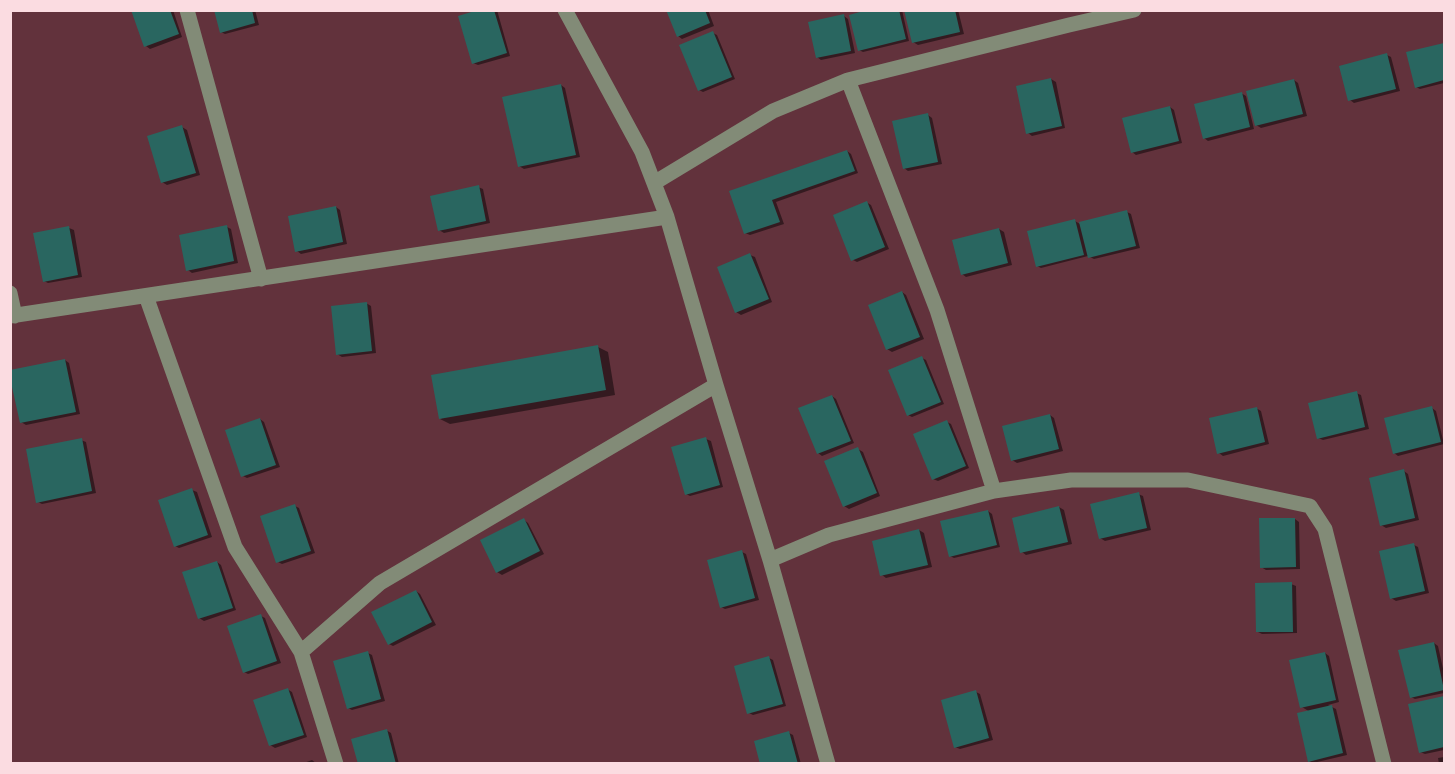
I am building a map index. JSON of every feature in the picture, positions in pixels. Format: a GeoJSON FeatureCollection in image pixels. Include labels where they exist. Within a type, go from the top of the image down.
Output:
{"type":"FeatureCollection","features":[{"type":"Feature","properties":{"kind":"street"},"geometry":{"type":"LineString","coordinates":[[188,10],[261,279]]}},
{"type":"Feature","properties":{"kind":"street"},"geometry":{"type":"LineString","coordinates":[[565,10],[642,152],[667,217],[770,560],[828,764]]}},
{"type":"Feature","properties":{"kind":"street"},"geometry":{"type":"LineString","coordinates":[[654,183],[772,111],[848,81],[1134,10]]}},
{"type":"Feature","properties":{"kind":"street"},"geometry":{"type":"LineString","coordinates":[[848,81],[937,310],[994,491]]}},
{"type":"Feature","properties":{"kind":"street"},"geometry":{"type":"LineString","coordinates":[[10,293],[13,316],[667,217]]}},
{"type":"Feature","properties":{"kind":"street"},"geometry":{"type":"LineString","coordinates":[[146,296],[235,547],[302,652],[336,764]]}},
{"type":"Feature","properties":{"kind":"street"},"geometry":{"type":"LineString","coordinates":[[302,652],[380,583],[716,385]]}},
{"type":"Feature","properties":{"kind":"street"},"geometry":{"type":"LineString","coordinates":[[770,560],[829,535],[994,491],[1071,480],[1188,480],[1310,506],[1325,530],[1384,764]]}},
{"type":"Feature","properties":{"kind":"building"},"geometry":{"type":"Polygon","coordinates":[[[131,10],[170,10],[179,34],[144,47],[131,10]]]}},
{"type":"Feature","properties":{"kind":"building"},"geometry":{"type":"Polygon","coordinates":[[[214,10],[252,10],[255,23],[220,33],[214,10]]]}},
{"type":"Feature","properties":{"kind":"building"},"geometry":{"type":"Polygon","coordinates":[[[478,10],[494,10],[507,53],[472,64],[458,16],[478,10]]]}},
{"type":"Feature","properties":{"kind":"building"},"geometry":{"type":"Polygon","coordinates":[[[666,10],[705,10],[710,23],[677,37],[666,10]]]}},
{"type":"Feature","properties":{"kind":"building"},"geometry":{"type":"Polygon","coordinates":[[[867,10],[899,10],[906,39],[858,51],[849,15],[867,10]]]}},
{"type":"Feature","properties":{"kind":"building"},"geometry":{"type":"Polygon","coordinates":[[[904,10],[955,10],[960,32],[912,43],[904,10]]]}},
{"type":"Feature","properties":{"kind":"building"},"geometry":{"type":"Polygon","coordinates":[[[844,14],[851,51],[816,58],[808,22],[844,14]]]}},
{"type":"Feature","properties":{"kind":"building"},"geometry":{"type":"Polygon","coordinates":[[[713,31],[732,77],[698,91],[679,45],[713,31]]]}},
{"type":"Feature","properties":{"kind":"building"},"geometry":{"type":"Polygon","coordinates":[[[1444,43],[1444,80],[1415,88],[1406,52],[1444,43]]]}},
{"type":"Feature","properties":{"kind":"building"},"geometry":{"type":"Polygon","coordinates":[[[1387,53],[1396,89],[1348,101],[1339,66],[1387,53]]]}},
{"type":"Feature","properties":{"kind":"building"},"geometry":{"type":"Polygon","coordinates":[[[1051,78],[1062,126],[1026,134],[1016,86],[1051,78]]]}},
{"type":"Feature","properties":{"kind":"building"},"geometry":{"type":"Polygon","coordinates":[[[1294,79],[1303,114],[1255,126],[1246,91],[1294,79]]]}},
{"type":"Feature","properties":{"kind":"building"},"geometry":{"type":"Polygon","coordinates":[[[561,84],[576,155],[518,167],[502,97],[561,84]]]}},
{"type":"Feature","properties":{"kind":"building"},"geometry":{"type":"Polygon","coordinates":[[[1242,92],[1250,127],[1203,139],[1194,104],[1242,92]]]}},
{"type":"Feature","properties":{"kind":"building"},"geometry":{"type":"Polygon","coordinates":[[[1170,106],[1179,141],[1131,153],[1122,118],[1170,106]]]}},
{"type":"Feature","properties":{"kind":"building"},"geometry":{"type":"Polygon","coordinates":[[[928,113],[938,162],[903,169],[892,121],[928,113]]]}},
{"type":"Feature","properties":{"kind":"building"},"geometry":{"type":"Polygon","coordinates":[[[182,125],[196,173],[161,183],[147,136],[182,125]]]}},
{"type":"Feature","properties":{"kind":"building"},"geometry":{"type":"Polygon","coordinates":[[[847,150],[855,171],[772,200],[780,222],[744,234],[729,191],[847,150]]]}},
{"type":"Feature","properties":{"kind":"building"},"geometry":{"type":"Polygon","coordinates":[[[479,185],[486,221],[438,231],[430,196],[479,185]]]}},
{"type":"Feature","properties":{"kind":"building"},"geometry":{"type":"Polygon","coordinates":[[[867,201],[885,247],[851,261],[833,215],[867,201]]]}},
{"type":"Feature","properties":{"kind":"building"},"geometry":{"type":"Polygon","coordinates":[[[336,206],[343,242],[295,252],[288,216],[336,206]]]}},
{"type":"Feature","properties":{"kind":"building"},"geometry":{"type":"Polygon","coordinates":[[[1127,210],[1136,246],[1088,258],[1079,222],[1127,210]]]}},
{"type":"Feature","properties":{"kind":"building"},"geometry":{"type":"Polygon","coordinates":[[[1075,219],[1084,255],[1036,267],[1027,231],[1075,219]]]}},
{"type":"Feature","properties":{"kind":"building"},"geometry":{"type":"Polygon","coordinates":[[[227,225],[234,261],[186,271],[179,235],[227,225]]]}},
{"type":"Feature","properties":{"kind":"building"},"geometry":{"type":"Polygon","coordinates":[[[69,226],[78,275],[43,282],[33,233],[69,226]]]}},
{"type":"Feature","properties":{"kind":"building"},"geometry":{"type":"Polygon","coordinates":[[[999,228],[1008,263],[961,275],[952,240],[999,228]]]}},
{"type":"Feature","properties":{"kind":"building"},"geometry":{"type":"Polygon","coordinates":[[[750,253],[769,299],[735,313],[717,267],[750,253]]]}},
{"type":"Feature","properties":{"kind":"building"},"geometry":{"type":"Polygon","coordinates":[[[902,291],[920,337],[886,350],[868,305],[902,291]]]}},
{"type":"Feature","properties":{"kind":"building"},"geometry":{"type":"Polygon","coordinates":[[[367,302],[372,351],[336,355],[331,306],[367,302]]]}},
{"type":"Feature","properties":{"kind":"building"},"geometry":{"type":"Polygon","coordinates":[[[598,345],[606,390],[439,419],[431,375],[598,345]]]}},
{"type":"Feature","properties":{"kind":"building"},"geometry":{"type":"Polygon","coordinates":[[[922,356],[941,402],[907,416],[888,370],[922,356]]]}},
{"type":"Feature","properties":{"kind":"building"},"geometry":{"type":"Polygon","coordinates":[[[65,359],[76,412],[20,423],[10,370],[65,359]]]}},
{"type":"Feature","properties":{"kind":"building"},"geometry":{"type":"Polygon","coordinates":[[[1357,391],[1365,427],[1317,439],[1308,403],[1357,391]]]}},
{"type":"Feature","properties":{"kind":"building"},"geometry":{"type":"Polygon","coordinates":[[[832,395],[851,441],[817,454],[798,408],[832,395]]]}},
{"type":"Feature","properties":{"kind":"building"},"geometry":{"type":"Polygon","coordinates":[[[1432,406],[1441,442],[1393,454],[1384,418],[1432,406]]]}},
{"type":"Feature","properties":{"kind":"building"},"geometry":{"type":"Polygon","coordinates":[[[1257,407],[1265,442],[1217,454],[1209,418],[1257,407]]]}},
{"type":"Feature","properties":{"kind":"building"},"geometry":{"type":"Polygon","coordinates":[[[1050,414],[1059,449],[1011,461],[1002,426],[1050,414]]]}},
{"type":"Feature","properties":{"kind":"building"},"geometry":{"type":"Polygon","coordinates":[[[260,418],[276,465],[241,477],[225,430],[260,418]]]}},
{"type":"Feature","properties":{"kind":"building"},"geometry":{"type":"Polygon","coordinates":[[[947,420],[966,466],[932,480],[913,434],[947,420]]]}},
{"type":"Feature","properties":{"kind":"building"},"geometry":{"type":"Polygon","coordinates":[[[706,437],[720,485],[685,495],[671,447],[706,437]]]}},
{"type":"Feature","properties":{"kind":"building"},"geometry":{"type":"Polygon","coordinates":[[[82,438],[92,491],[36,503],[26,449],[82,438]]]}},
{"type":"Feature","properties":{"kind":"building"},"geometry":{"type":"Polygon","coordinates":[[[858,447],[877,493],[843,507],[824,461],[858,447]]]}},
{"type":"Feature","properties":{"kind":"building"},"geometry":{"type":"Polygon","coordinates":[[[1404,469],[1415,518],[1380,526],[1369,478],[1404,469]]]}},
{"type":"Feature","properties":{"kind":"building"},"geometry":{"type":"Polygon","coordinates":[[[192,488],[208,535],[174,547],[158,500],[192,488]]]}},
{"type":"Feature","properties":{"kind":"building"},"geometry":{"type":"Polygon","coordinates":[[[1139,492],[1147,528],[1099,539],[1090,504],[1139,492]]]}},
{"type":"Feature","properties":{"kind":"building"},"geometry":{"type":"Polygon","coordinates":[[[295,504],[311,551],[276,563],[260,516],[295,504]]]}},
{"type":"Feature","properties":{"kind":"building"},"geometry":{"type":"Polygon","coordinates":[[[1059,506],[1068,542],[1020,553],[1012,518],[1059,506]]]}},
{"type":"Feature","properties":{"kind":"building"},"geometry":{"type":"Polygon","coordinates":[[[988,510],[997,545],[949,557],[940,521],[988,510]]]}},
{"type":"Feature","properties":{"kind":"building"},"geometry":{"type":"Polygon","coordinates":[[[524,518],[540,551],[496,573],[480,540],[524,518]]]}},
{"type":"Feature","properties":{"kind":"building"},"geometry":{"type":"Polygon","coordinates":[[[1259,518],[1295,518],[1296,567],[1260,568],[1259,518]]]}},
{"type":"Feature","properties":{"kind":"building"},"geometry":{"type":"Polygon","coordinates":[[[919,529],[928,565],[880,576],[872,541],[919,529]]]}},
{"type":"Feature","properties":{"kind":"building"},"geometry":{"type":"Polygon","coordinates":[[[1414,543],[1425,591],[1390,599],[1379,551],[1414,543]]]}},
{"type":"Feature","properties":{"kind":"building"},"geometry":{"type":"Polygon","coordinates":[[[742,550],[755,598],[720,608],[707,560],[742,550]]]}},
{"type":"Feature","properties":{"kind":"building"},"geometry":{"type":"Polygon","coordinates":[[[217,561],[233,608],[198,619],[182,572],[217,561]]]}},
{"type":"Feature","properties":{"kind":"building"},"geometry":{"type":"Polygon","coordinates":[[[1292,582],[1293,632],[1256,632],[1255,583],[1292,582]]]}},
{"type":"Feature","properties":{"kind":"building"},"geometry":{"type":"Polygon","coordinates":[[[416,590],[432,622],[388,645],[371,612],[416,590]]]}},
{"type":"Feature","properties":{"kind":"building"},"geometry":{"type":"Polygon","coordinates":[[[261,614],[277,661],[243,673],[227,626],[261,614]]]}},
{"type":"Feature","properties":{"kind":"building"},"geometry":{"type":"Polygon","coordinates":[[[1434,642],[1444,690],[1410,698],[1398,650],[1434,642]]]}},
{"type":"Feature","properties":{"kind":"building"},"geometry":{"type":"Polygon","coordinates":[[[368,651],[381,699],[347,709],[333,661],[368,651]]]}},
{"type":"Feature","properties":{"kind":"building"},"geometry":{"type":"Polygon","coordinates":[[[1325,652],[1336,700],[1300,708],[1289,660],[1325,652]]]}},
{"type":"Feature","properties":{"kind":"building"},"geometry":{"type":"Polygon","coordinates":[[[769,656],[783,704],[747,714],[734,666],[769,656]]]}},
{"type":"Feature","properties":{"kind":"building"},"geometry":{"type":"Polygon","coordinates":[[[288,688],[304,735],[269,746],[253,700],[288,688]]]}},
{"type":"Feature","properties":{"kind":"building"},"geometry":{"type":"Polygon","coordinates":[[[976,690],[989,738],[954,748],[941,700],[976,690]]]}},
{"type":"Feature","properties":{"kind":"building"},"geometry":{"type":"Polygon","coordinates":[[[1444,696],[1444,747],[1419,753],[1408,704],[1444,696]]]}},
{"type":"Feature","properties":{"kind":"building"},"geometry":{"type":"Polygon","coordinates":[[[1332,705],[1343,753],[1308,762],[1297,713],[1332,705]]]}},
{"type":"Feature","properties":{"kind":"building"},"geometry":{"type":"Polygon","coordinates":[[[387,729],[396,764],[358,764],[351,739],[387,729]]]}},
{"type":"Feature","properties":{"kind":"building"},"geometry":{"type":"Polygon","coordinates":[[[789,731],[798,764],[760,764],[754,741],[789,731]]]}}]}
